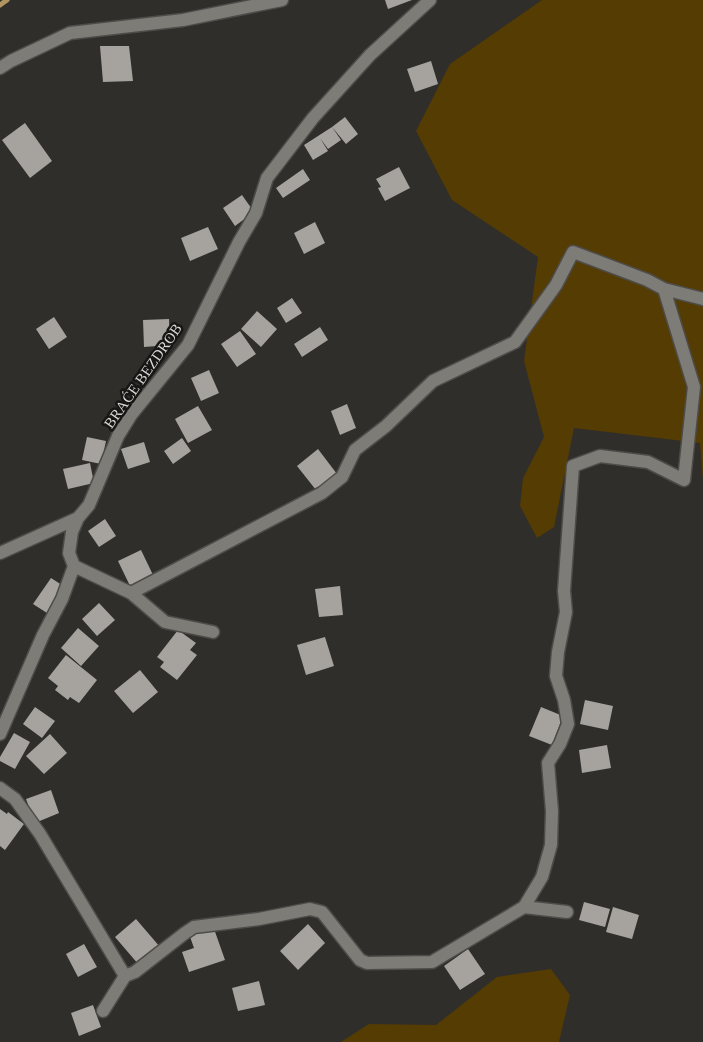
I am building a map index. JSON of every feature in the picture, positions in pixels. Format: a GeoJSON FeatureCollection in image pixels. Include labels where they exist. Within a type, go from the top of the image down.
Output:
{"type":"FeatureCollection","features":[{"type":"Feature","properties":{"kind":"street"},"geometry":{"type":"LineString","coordinates":[[0,68],[70,33],[183,20],[282,0]]}},
{"type":"Feature","properties":{"kind":"street","name":"BRAĆE BEZDROB"},"geometry":{"type":"LineString","coordinates":[[0,734],[62,599],[74,566],[69,553],[72,532],[78,518],[89,505],[118,436],[131,415],[188,345],[239,242],[256,213],[267,178],[313,118],[370,55],[430,0]]}},
{"type":"Feature","properties":{"kind":"street"},"geometry":{"type":"LineString","coordinates":[[131,593],[322,493],[342,477],[355,450],[386,426],[433,381],[515,342],[556,285],[573,252],[647,280],[664,289],[703,299]]}},
{"type":"Feature","properties":{"kind":"street"},"geometry":{"type":"LineString","coordinates":[[103,1011],[125,976],[135,972],[194,927],[259,919],[310,909],[322,912],[360,960],[367,963],[432,962],[524,907],[542,877],[551,845],[552,811],[548,763],[560,744],[568,724],[564,700],[556,676],[558,652],[566,612],[564,591],[573,466],[600,456],[610,457],[648,462],[684,480],[694,387],[664,289]]}},
{"type":"Feature","properties":{"kind":"street"},"geometry":{"type":"LineString","coordinates":[[0,553],[78,518]]}},
{"type":"Feature","properties":{"kind":"street"},"geometry":{"type":"LineString","coordinates":[[74,566],[131,593],[165,622],[213,632]]}},
{"type":"Feature","properties":{"kind":"street"},"geometry":{"type":"LineString","coordinates":[[0,788],[15,799],[40,834],[125,976]]}},
{"type":"Feature","properties":{"kind":"street"},"geometry":{"type":"LineString","coordinates":[[524,907],[567,912]]}},
{"type":"Feature","properties":{"kind":"shaded area"},"geometry":{"type":"Polygon","coordinates":[[[542,0],[703,0],[703,480],[700,443],[574,428],[554,527],[537,538],[520,506],[523,478],[544,437],[524,361],[538,257],[452,200],[416,131],[450,64],[542,0]]]}},
{"type":"Feature","properties":{"kind":"shaded area"},"geometry":{"type":"Polygon","coordinates":[[[551,969],[570,995],[559,1042],[341,1042],[369,1024],[436,1025],[497,977],[551,969]]]}},
{"type":"Feature","properties":{"kind":"building"},"geometry":{"type":"Polygon","coordinates":[[[385,0],[412,0],[388,9],[385,0]]]}},
{"type":"Feature","properties":{"kind":"building"},"geometry":{"type":"Polygon","coordinates":[[[100,46],[129,46],[133,81],[103,82],[100,46]]]}},
{"type":"Feature","properties":{"kind":"building"},"geometry":{"type":"Polygon","coordinates":[[[431,61],[438,84],[415,92],[407,69],[431,61]]]}},
{"type":"Feature","properties":{"kind":"building"},"geometry":{"type":"Polygon","coordinates":[[[345,117],[358,134],[346,144],[332,127],[345,117]]]}},
{"type":"Feature","properties":{"kind":"building"},"geometry":{"type":"Polygon","coordinates":[[[25,123],[52,161],[30,178],[2,140],[25,123]]]}},
{"type":"Feature","properties":{"kind":"building"},"geometry":{"type":"Polygon","coordinates":[[[332,127],[341,140],[328,149],[320,138],[328,151],[313,160],[304,145],[332,127]]]}},
{"type":"Feature","properties":{"kind":"building"},"geometry":{"type":"Polygon","coordinates":[[[399,167],[410,188],[385,201],[378,188],[381,187],[376,179],[399,167]]]}},
{"type":"Feature","properties":{"kind":"building"},"geometry":{"type":"Polygon","coordinates":[[[303,169],[310,180],[283,198],[276,188],[303,169]]]}},
{"type":"Feature","properties":{"kind":"building"},"geometry":{"type":"Polygon","coordinates":[[[242,195],[254,212],[235,226],[223,208],[242,195]]]}},
{"type":"Feature","properties":{"kind":"building"},"geometry":{"type":"Polygon","coordinates":[[[315,222],[325,243],[304,254],[294,233],[315,222]]]}},
{"type":"Feature","properties":{"kind":"building"},"geometry":{"type":"Polygon","coordinates":[[[208,227],[218,249],[190,261],[181,238],[208,227]]]}},
{"type":"Feature","properties":{"kind":"building"},"geometry":{"type":"Polygon","coordinates":[[[292,298],[302,313],[286,323],[277,308],[292,298]]]}},
{"type":"Feature","properties":{"kind":"building"},"geometry":{"type":"Polygon","coordinates":[[[257,311],[277,329],[261,347],[241,329],[257,311]]]}},
{"type":"Feature","properties":{"kind":"building"},"geometry":{"type":"Polygon","coordinates":[[[54,317],[67,337],[49,349],[36,329],[54,317]]]}},
{"type":"Feature","properties":{"kind":"building"},"geometry":{"type":"Polygon","coordinates":[[[169,319],[170,345],[144,347],[143,320],[169,319]]]}},
{"type":"Feature","properties":{"kind":"building"},"geometry":{"type":"Polygon","coordinates":[[[320,327],[328,340],[302,357],[294,344],[320,327]]]}},
{"type":"Feature","properties":{"kind":"building"},"geometry":{"type":"Polygon","coordinates":[[[240,331],[256,354],[237,367],[221,344],[240,331]]]}},
{"type":"Feature","properties":{"kind":"building"},"geometry":{"type":"Polygon","coordinates":[[[209,370],[219,393],[201,401],[191,378],[209,370]]]}},
{"type":"Feature","properties":{"kind":"building"},"geometry":{"type":"Polygon","coordinates":[[[347,404],[356,428],[340,435],[331,411],[347,404]]]}},
{"type":"Feature","properties":{"kind":"building"},"geometry":{"type":"Polygon","coordinates":[[[198,406],[212,430],[188,443],[175,419],[198,406]]]}},
{"type":"Feature","properties":{"kind":"building"},"geometry":{"type":"Polygon","coordinates":[[[87,437],[106,441],[101,464],[82,460],[87,437]]]}},
{"type":"Feature","properties":{"kind":"building"},"geometry":{"type":"Polygon","coordinates":[[[182,438],[191,451],[173,464],[164,451],[182,438]]]}},
{"type":"Feature","properties":{"kind":"building"},"geometry":{"type":"Polygon","coordinates":[[[144,442],[150,462],[128,469],[121,449],[144,442]]]}},
{"type":"Feature","properties":{"kind":"building"},"geometry":{"type":"Polygon","coordinates":[[[318,449],[337,474],[316,490],[297,466],[318,449]]]}},
{"type":"Feature","properties":{"kind":"building"},"geometry":{"type":"Polygon","coordinates":[[[90,463],[94,483],[68,489],[63,469],[90,463]]]}},
{"type":"Feature","properties":{"kind":"building"},"geometry":{"type":"Polygon","coordinates":[[[105,519],[116,536],[99,547],[88,531],[105,519]]]}},
{"type":"Feature","properties":{"kind":"building"},"geometry":{"type":"Polygon","coordinates":[[[141,550],[154,577],[131,588],[118,561],[141,550]]]}},
{"type":"Feature","properties":{"kind":"building"},"geometry":{"type":"Polygon","coordinates":[[[51,578],[65,587],[47,613],[33,604],[51,578]]]}},
{"type":"Feature","properties":{"kind":"building"},"geometry":{"type":"Polygon","coordinates":[[[340,586],[343,615],[319,617],[315,589],[340,586]]]}},
{"type":"Feature","properties":{"kind":"building"},"geometry":{"type":"Polygon","coordinates":[[[99,603],[115,620],[97,636],[82,619],[99,603]]]}},
{"type":"Feature","properties":{"kind":"building"},"geometry":{"type":"Polygon","coordinates":[[[78,628],[99,646],[81,666],[61,648],[78,628]]]}},
{"type":"Feature","properties":{"kind":"building"},"geometry":{"type":"Polygon","coordinates":[[[178,630],[196,643],[190,650],[197,655],[177,680],[160,667],[164,662],[157,657],[178,630]]]}},
{"type":"Feature","properties":{"kind":"building"},"geometry":{"type":"Polygon","coordinates":[[[325,637],[334,666],[306,675],[297,645],[325,637]]]}},
{"type":"Feature","properties":{"kind":"building"},"geometry":{"type":"Polygon","coordinates":[[[66,655],[97,680],[79,703],[70,697],[68,700],[55,690],[58,686],[48,678],[66,655]]]}},
{"type":"Feature","properties":{"kind":"building"},"geometry":{"type":"Polygon","coordinates":[[[140,670],[158,692],[133,713],[114,691],[140,670]]]}},
{"type":"Feature","properties":{"kind":"building"},"geometry":{"type":"Polygon","coordinates":[[[585,700],[613,706],[608,730],[580,724],[585,700]]]}},
{"type":"Feature","properties":{"kind":"building"},"geometry":{"type":"Polygon","coordinates":[[[35,707],[55,721],[42,738],[23,724],[35,707]]]}},
{"type":"Feature","properties":{"kind":"building"},"geometry":{"type":"Polygon","coordinates":[[[541,707],[563,716],[552,745],[529,736],[541,707]]]}},
{"type":"Feature","properties":{"kind":"building"},"geometry":{"type":"Polygon","coordinates":[[[14,733],[30,742],[15,769],[0,761],[0,757],[14,733]]]}},
{"type":"Feature","properties":{"kind":"building"},"geometry":{"type":"Polygon","coordinates":[[[50,734],[67,753],[44,774],[26,756],[50,734]]]}},
{"type":"Feature","properties":{"kind":"building"},"geometry":{"type":"Polygon","coordinates":[[[607,745],[611,768],[582,773],[579,750],[607,745]]]}},
{"type":"Feature","properties":{"kind":"building"},"geometry":{"type":"Polygon","coordinates":[[[51,790],[59,813],[35,823],[26,799],[51,790]]]}},
{"type":"Feature","properties":{"kind":"building"},"geometry":{"type":"Polygon","coordinates":[[[0,809],[7,814],[8,812],[24,824],[5,850],[0,846],[0,809]]]}},
{"type":"Feature","properties":{"kind":"building"},"geometry":{"type":"Polygon","coordinates":[[[584,902],[610,909],[605,927],[579,920],[584,902]]]}},
{"type":"Feature","properties":{"kind":"building"},"geometry":{"type":"Polygon","coordinates":[[[613,907],[639,915],[632,939],[606,932],[613,907]]]}},
{"type":"Feature","properties":{"kind":"building"},"geometry":{"type":"Polygon","coordinates":[[[136,919],[160,947],[139,965],[115,937],[136,919]]]}},
{"type":"Feature","properties":{"kind":"building"},"geometry":{"type":"Polygon","coordinates":[[[308,924],[325,943],[298,970],[280,951],[308,924]]]}},
{"type":"Feature","properties":{"kind":"building"},"geometry":{"type":"Polygon","coordinates":[[[213,926],[225,960],[189,972],[182,952],[194,948],[189,934],[213,926]]]}},
{"type":"Feature","properties":{"kind":"building"},"geometry":{"type":"Polygon","coordinates":[[[84,944],[97,967],[78,977],[66,954],[84,944]]]}},
{"type":"Feature","properties":{"kind":"building"},"geometry":{"type":"Polygon","coordinates":[[[468,949],[485,974],[460,990],[444,966],[468,949]]]}},
{"type":"Feature","properties":{"kind":"building"},"geometry":{"type":"Polygon","coordinates":[[[259,981],[265,1005],[238,1011],[232,988],[259,981]]]}},
{"type":"Feature","properties":{"kind":"building"},"geometry":{"type":"Polygon","coordinates":[[[93,1005],[101,1027],[79,1036],[71,1013],[93,1005]]]}},
{"type":"Feature","properties":{"kind":"waterway"},"geometry":{"type":"LineString","coordinates":[[0,5],[7,0]]}}]}
